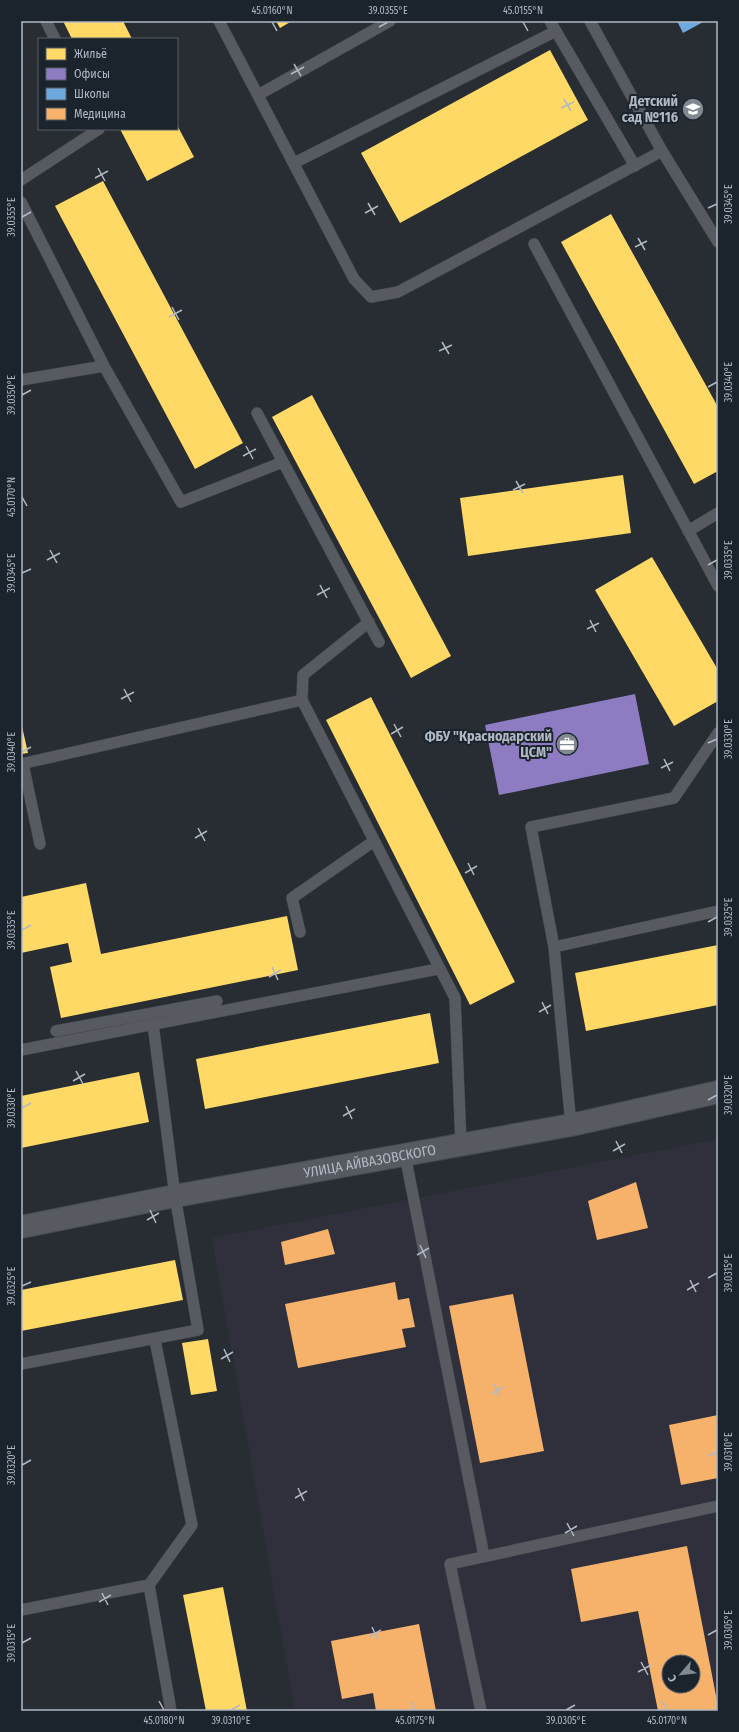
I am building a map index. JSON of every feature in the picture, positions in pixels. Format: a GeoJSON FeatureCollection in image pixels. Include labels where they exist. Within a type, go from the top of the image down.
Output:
{"type":"FeatureCollection","features":[{"type":"Feature","properties":{"kind":"street","name":"УЛИЦА АЙВАЗОВСКОГО"},"geometry":{"type":"LineString","coordinates":[[21,1227],[175,1196],[571,1124],[718,1092]]}},
{"type":"Feature","properties":{"kind":"lane"},"geometry":{"type":"LineString","coordinates":[[46,21],[54,38]]}},
{"type":"Feature","properties":{"kind":"lane"},"geometry":{"type":"LineString","coordinates":[[219,21],[354,279],[371,297],[398,292],[662,151]]}},
{"type":"Feature","properties":{"kind":"lane"},"geometry":{"type":"LineString","coordinates":[[258,95],[390,21]]}},
{"type":"Feature","properties":{"kind":"lane"},"geometry":{"type":"LineString","coordinates":[[550,21],[635,166]]}},
{"type":"Feature","properties":{"kind":"lane"},"geometry":{"type":"LineString","coordinates":[[590,21],[662,151],[718,242]]}},
{"type":"Feature","properties":{"kind":"lane"},"geometry":{"type":"LineString","coordinates":[[294,163],[556,31]]}},
{"type":"Feature","properties":{"kind":"lane"},"geometry":{"type":"LineString","coordinates":[[21,180],[97,130]]}},
{"type":"Feature","properties":{"kind":"lane"},"geometry":{"type":"LineString","coordinates":[[21,202],[104,366],[181,502],[283,462]]}},
{"type":"Feature","properties":{"kind":"lane"},"geometry":{"type":"LineString","coordinates":[[534,244],[718,586]]}},
{"type":"Feature","properties":{"kind":"lane"},"geometry":{"type":"LineString","coordinates":[[21,380],[104,366]]}},
{"type":"Feature","properties":{"kind":"lane"},"geometry":{"type":"LineString","coordinates":[[257,413],[379,642]]}},
{"type":"Feature","properties":{"kind":"lane"},"geometry":{"type":"LineString","coordinates":[[688,531],[718,513]]}},
{"type":"Feature","properties":{"kind":"lane"},"geometry":{"type":"LineString","coordinates":[[369,622],[303,675],[302,700],[438,969],[455,998],[461,1143]]}},
{"type":"Feature","properties":{"kind":"lane"},"geometry":{"type":"LineString","coordinates":[[40,844],[22,764],[302,700]]}},
{"type":"Feature","properties":{"kind":"lane"},"geometry":{"type":"LineString","coordinates":[[571,1124],[554,947],[531,827],[674,798],[718,733]]}},
{"type":"Feature","properties":{"kind":"lane"},"geometry":{"type":"LineString","coordinates":[[300,932],[292,898],[374,841]]}},
{"type":"Feature","properties":{"kind":"lane"},"geometry":{"type":"LineString","coordinates":[[554,947],[718,911]]}},
{"type":"Feature","properties":{"kind":"lane"},"geometry":{"type":"LineString","coordinates":[[21,1050],[438,969]]}},
{"type":"Feature","properties":{"kind":"lane"},"geometry":{"type":"LineString","coordinates":[[56,1031],[217,1001]]}},
{"type":"Feature","properties":{"kind":"lane"},"geometry":{"type":"LineString","coordinates":[[21,1364],[155,1340],[198,1330],[175,1196],[153,1024]]}},
{"type":"Feature","properties":{"kind":"lane"},"geometry":{"type":"LineString","coordinates":[[405,1155],[484,1556]]}},
{"type":"Feature","properties":{"kind":"lane"},"geometry":{"type":"LineString","coordinates":[[21,1610],[149,1584],[192,1525],[155,1340]]}},
{"type":"Feature","properties":{"kind":"lane"},"geometry":{"type":"LineString","coordinates":[[481,1711],[450,1564],[718,1506]]}},
{"type":"Feature","properties":{"kind":"lane"},"geometry":{"type":"LineString","coordinates":[[149,1584],[171,1711]]}},
{"type":"Feature","properties":{"kind":"shaded area"},"geometry":{"type":"Polygon","coordinates":[[[718,1139],[718,1711],[295,1711],[212,1238],[718,1139]]]}},
{"type":"Feature","properties":{"kind":"building: Жильё"},"geometry":{"type":"Polygon","coordinates":[[[63,21],[123,21],[132,38],[72,38],[63,21]]]}},
{"type":"Feature","properties":{"kind":"building: Жильё"},"geometry":{"type":"Polygon","coordinates":[[[276,21],[292,21],[280,28],[276,21]]]}},
{"type":"Feature","properties":{"kind":"building: Жильё"},"geometry":{"type":"Polygon","coordinates":[[[550,50],[588,120],[400,223],[361,153],[550,50]]]}},
{"type":"Feature","properties":{"kind":"building: Жильё"},"geometry":{"type":"Polygon","coordinates":[[[178,127],[194,157],[147,181],[121,130],[178,130],[178,127]]]}},
{"type":"Feature","properties":{"kind":"building: Жильё"},"geometry":{"type":"Polygon","coordinates":[[[103,181],[243,443],[195,469],[55,206],[103,181]]]}},
{"type":"Feature","properties":{"kind":"building: Жильё"},"geometry":{"type":"Polygon","coordinates":[[[611,214],[718,407],[718,471],[694,484],[561,242],[611,214]]]}},
{"type":"Feature","properties":{"kind":"building: Жильё"},"geometry":{"type":"Polygon","coordinates":[[[312,395],[451,656],[411,678],[272,417],[312,395]]]}},
{"type":"Feature","properties":{"kind":"building: Жильё"},"geometry":{"type":"Polygon","coordinates":[[[623,475],[631,533],[468,556],[460,498],[623,475]]]}},
{"type":"Feature","properties":{"kind":"building: Жильё"},"geometry":{"type":"Polygon","coordinates":[[[652,557],[718,670],[718,701],[674,726],[595,590],[652,557]]]}},
{"type":"Feature","properties":{"kind":"building: Жильё"},"geometry":{"type":"Polygon","coordinates":[[[371,697],[515,982],[470,1005],[326,720],[371,697]]]}},
{"type":"Feature","properties":{"kind":"building: Жильё"},"geometry":{"type":"Polygon","coordinates":[[[21,722],[28,753],[21,754],[21,722]]]}},
{"type":"Feature","properties":{"kind":"building: Жильё"},"geometry":{"type":"Polygon","coordinates":[[[86,883],[101,954],[287,916],[298,970],[61,1018],[50,967],[72,962],[68,943],[21,953],[21,897],[86,883]]]}},
{"type":"Feature","properties":{"kind":"building: Жильё"},"geometry":{"type":"Polygon","coordinates":[[[718,945],[718,1005],[586,1031],[575,973],[718,945]]]}},
{"type":"Feature","properties":{"kind":"building: Жильё"},"geometry":{"type":"Polygon","coordinates":[[[430,1013],[439,1063],[205,1109],[196,1059],[430,1013]]]}},
{"type":"Feature","properties":{"kind":"building: Жильё"},"geometry":{"type":"Polygon","coordinates":[[[139,1072],[149,1122],[21,1148],[21,1096],[139,1072]]]}},
{"type":"Feature","properties":{"kind":"building: Жильё"},"geometry":{"type":"Polygon","coordinates":[[[175,1260],[183,1300],[21,1331],[21,1290],[175,1260]]]}},
{"type":"Feature","properties":{"kind":"building: Жильё"},"geometry":{"type":"Polygon","coordinates":[[[208,1339],[217,1391],[191,1395],[182,1343],[208,1339]]]}},
{"type":"Feature","properties":{"kind":"building: Жильё"},"geometry":{"type":"Polygon","coordinates":[[[223,1587],[247,1711],[206,1711],[183,1595],[223,1587]]]}},
{"type":"Feature","properties":{"kind":"building: Офисы","name":"ФБУ \"Краснодарский ЦСМ\""},"geometry":{"type":"Polygon","coordinates":[[[635,694],[649,764],[499,795],[485,725],[635,694]]]}},
{"type":"Feature","properties":{"kind":"building: Школы"},"geometry":{"type":"Polygon","coordinates":[[[677,21],[705,21],[683,33],[677,21]]]}},
{"type":"Feature","properties":{"kind":"building: Медицина"},"geometry":{"type":"Polygon","coordinates":[[[636,1182],[648,1228],[597,1240],[588,1201],[636,1182]]]}},
{"type":"Feature","properties":{"kind":"building: Медицина"},"geometry":{"type":"Polygon","coordinates":[[[328,1229],[335,1254],[285,1265],[281,1242],[328,1229]]]}},
{"type":"Feature","properties":{"kind":"building: Медицина"},"geometry":{"type":"Polygon","coordinates":[[[395,1282],[398,1300],[409,1298],[415,1327],[402,1329],[406,1347],[298,1368],[285,1304],[395,1282]]]}},
{"type":"Feature","properties":{"kind":"building: Медицина"},"geometry":{"type":"Polygon","coordinates":[[[513,1294],[544,1451],[480,1463],[449,1306],[513,1294]]]}},
{"type":"Feature","properties":{"kind":"building: Медицина"},"geometry":{"type":"Polygon","coordinates":[[[718,1415],[718,1478],[681,1485],[669,1425],[718,1415]]]}},
{"type":"Feature","properties":{"kind":"building: Медицина"},"geometry":{"type":"Polygon","coordinates":[[[687,1546],[718,1711],[658,1711],[638,1611],[581,1622],[571,1569],[687,1546]]]}},
{"type":"Feature","properties":{"kind":"building: Медицина"},"geometry":{"type":"Polygon","coordinates":[[[419,1624],[436,1711],[376,1711],[373,1693],[342,1699],[331,1641],[419,1624]]]}},
{"type":"Feature","properties":{"kind":"place","name":"Детский сад №116"},"geometry":{"type":"Point","coordinates":[693,109]}},
{"type":"Feature","properties":{"kind":"place","name":"ФБУ \"Краснодарский ЦСМ\""},"geometry":{"type":"Point","coordinates":[567,744]}}]}
